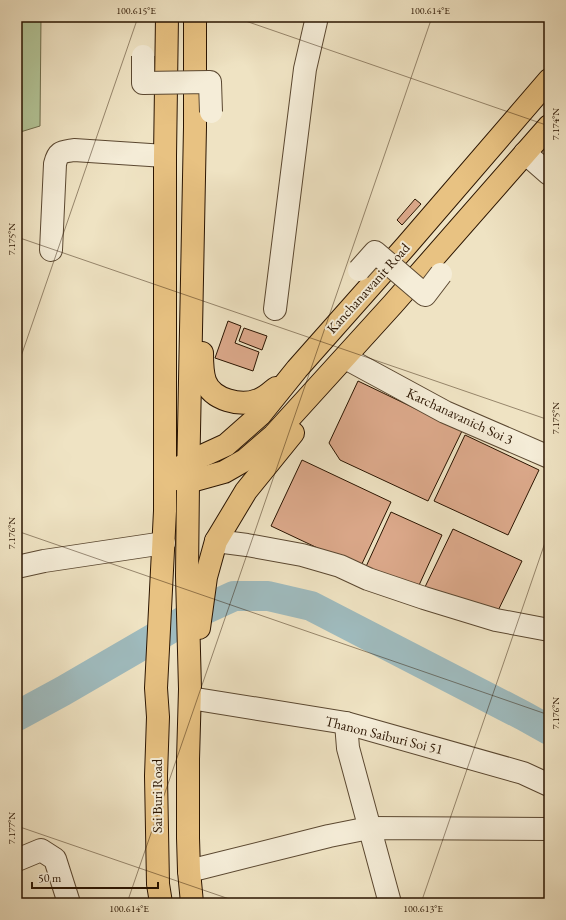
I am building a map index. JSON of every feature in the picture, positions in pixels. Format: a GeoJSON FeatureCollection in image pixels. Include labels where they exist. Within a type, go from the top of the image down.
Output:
{"type":"FeatureCollection","features":[{"type":"Feature","properties":{"kind":"main road"},"geometry":{"type":"LineString","coordinates":[[167,17],[165,156],[179,473],[196,576],[188,759],[189,871],[192,903]]}},
{"type":"Feature","properties":{"kind":"main road"},"geometry":{"type":"LineString","coordinates":[[179,473],[194,197],[195,17]]}},
{"type":"Feature","properties":{"kind":"main road","name":"Kanchanawanit Road"},"geometry":{"type":"LineString","coordinates":[[179,473],[226,445],[260,415],[297,369],[406,246],[549,80]]}},
{"type":"Feature","properties":{"kind":"main road","name":"Kanchanawanit Road"},"geometry":{"type":"LineString","coordinates":[[179,473],[224,472],[245,460],[274,435],[393,304],[549,126]]}},
{"type":"Feature","properties":{"kind":"main road"},"geometry":{"type":"LineString","coordinates":[[194,197],[200,235],[202,367],[205,382],[220,398],[241,403],[250,403],[259,400],[270,393],[297,369]]}},
{"type":"Feature","properties":{"kind":"main road"},"geometry":{"type":"LineString","coordinates":[[196,576],[246,491],[351,361],[393,304]]}},
{"type":"Feature","properties":{"kind":"main road","name":"Sai Buri Road"},"geometry":{"type":"LineString","coordinates":[[161,903],[158,884],[156,776],[158,717],[156,688],[165,510],[179,473]]}},
{"type":"Feature","properties":{"kind":"street"},"geometry":{"type":"LineString","coordinates":[[275,309],[305,69],[317,17]]}},
{"type":"Feature","properties":{"kind":"street"},"geometry":{"type":"LineString","coordinates":[[143,56],[143,83],[210,82],[210,112]]}},
{"type":"Feature","properties":{"kind":"street"},"geometry":{"type":"LineString","coordinates":[[51,250],[55,164],[57,156],[62,152],[74,150],[165,156]]}},
{"type":"Feature","properties":{"kind":"street"},"geometry":{"type":"LineString","coordinates":[[525,154],[549,174]]}},
{"type":"Feature","properties":{"kind":"street"},"geometry":{"type":"LineString","coordinates":[[359,270],[375,252],[424,295],[441,274]]}},
{"type":"Feature","properties":{"kind":"street","name":"Karchanavanich Soi 3"},"geometry":{"type":"LineString","coordinates":[[351,361],[445,412],[549,458]]}},
{"type":"Feature","properties":{"kind":"street"},"geometry":{"type":"LineString","coordinates":[[216,541],[302,554],[340,566],[368,579],[424,598],[496,620],[549,630]]}},
{"type":"Feature","properties":{"kind":"street"},"geometry":{"type":"LineString","coordinates":[[17,567],[44,561],[163,553]]}},
{"type":"Feature","properties":{"kind":"street","name":"Thanon Saiburi Soi 51"},"geometry":{"type":"LineString","coordinates":[[190,694],[346,723],[523,773],[549,785]]}},
{"type":"Feature","properties":{"kind":"street"},"geometry":{"type":"LineString","coordinates":[[346,723],[348,748],[390,903]]}},
{"type":"Feature","properties":{"kind":"street"},"geometry":{"type":"LineString","coordinates":[[189,871],[329,836],[369,828],[549,829]]}},
{"type":"Feature","properties":{"kind":"street"},"geometry":{"type":"LineString","coordinates":[[17,860],[41,850],[55,859],[69,903]]}},
{"type":"Feature","properties":{"kind":"green space"},"geometry":{"type":"Polygon","coordinates":[[[17,17],[41,17],[40,126],[17,133],[17,17]]]}},
{"type":"Feature","properties":{"kind":"building"},"geometry":{"type":"Polygon","coordinates":[[[415,199],[421,204],[402,225],[397,220],[415,199]]]}},
{"type":"Feature","properties":{"kind":"building"},"geometry":{"type":"Polygon","coordinates":[[[228,321],[241,326],[235,343],[259,352],[253,371],[215,358],[228,321]]]}},
{"type":"Feature","properties":{"kind":"building"},"geometry":{"type":"Polygon","coordinates":[[[244,328],[267,336],[262,350],[239,341],[244,328]]]}},
{"type":"Feature","properties":{"kind":"building"},"geometry":{"type":"Polygon","coordinates":[[[358,381],[462,431],[428,501],[340,460],[329,443],[358,381]]]}},
{"type":"Feature","properties":{"kind":"building"},"geometry":{"type":"Polygon","coordinates":[[[465,435],[539,470],[508,535],[434,501],[465,435]]]}},
{"type":"Feature","properties":{"kind":"building"},"geometry":{"type":"Polygon","coordinates":[[[302,460],[391,502],[360,568],[271,526],[302,460]]]}},
{"type":"Feature","properties":{"kind":"building"},"geometry":{"type":"Polygon","coordinates":[[[391,512],[442,535],[415,594],[364,571],[391,512]]]}},
{"type":"Feature","properties":{"kind":"building"},"geometry":{"type":"Polygon","coordinates":[[[453,529],[522,561],[494,619],[425,587],[453,529]]]}},
{"type":"Feature","properties":{"kind":"waterway"},"geometry":{"type":"LineString","coordinates":[[17,716],[199,612],[234,596],[268,596],[311,606],[549,730]]}}]}
